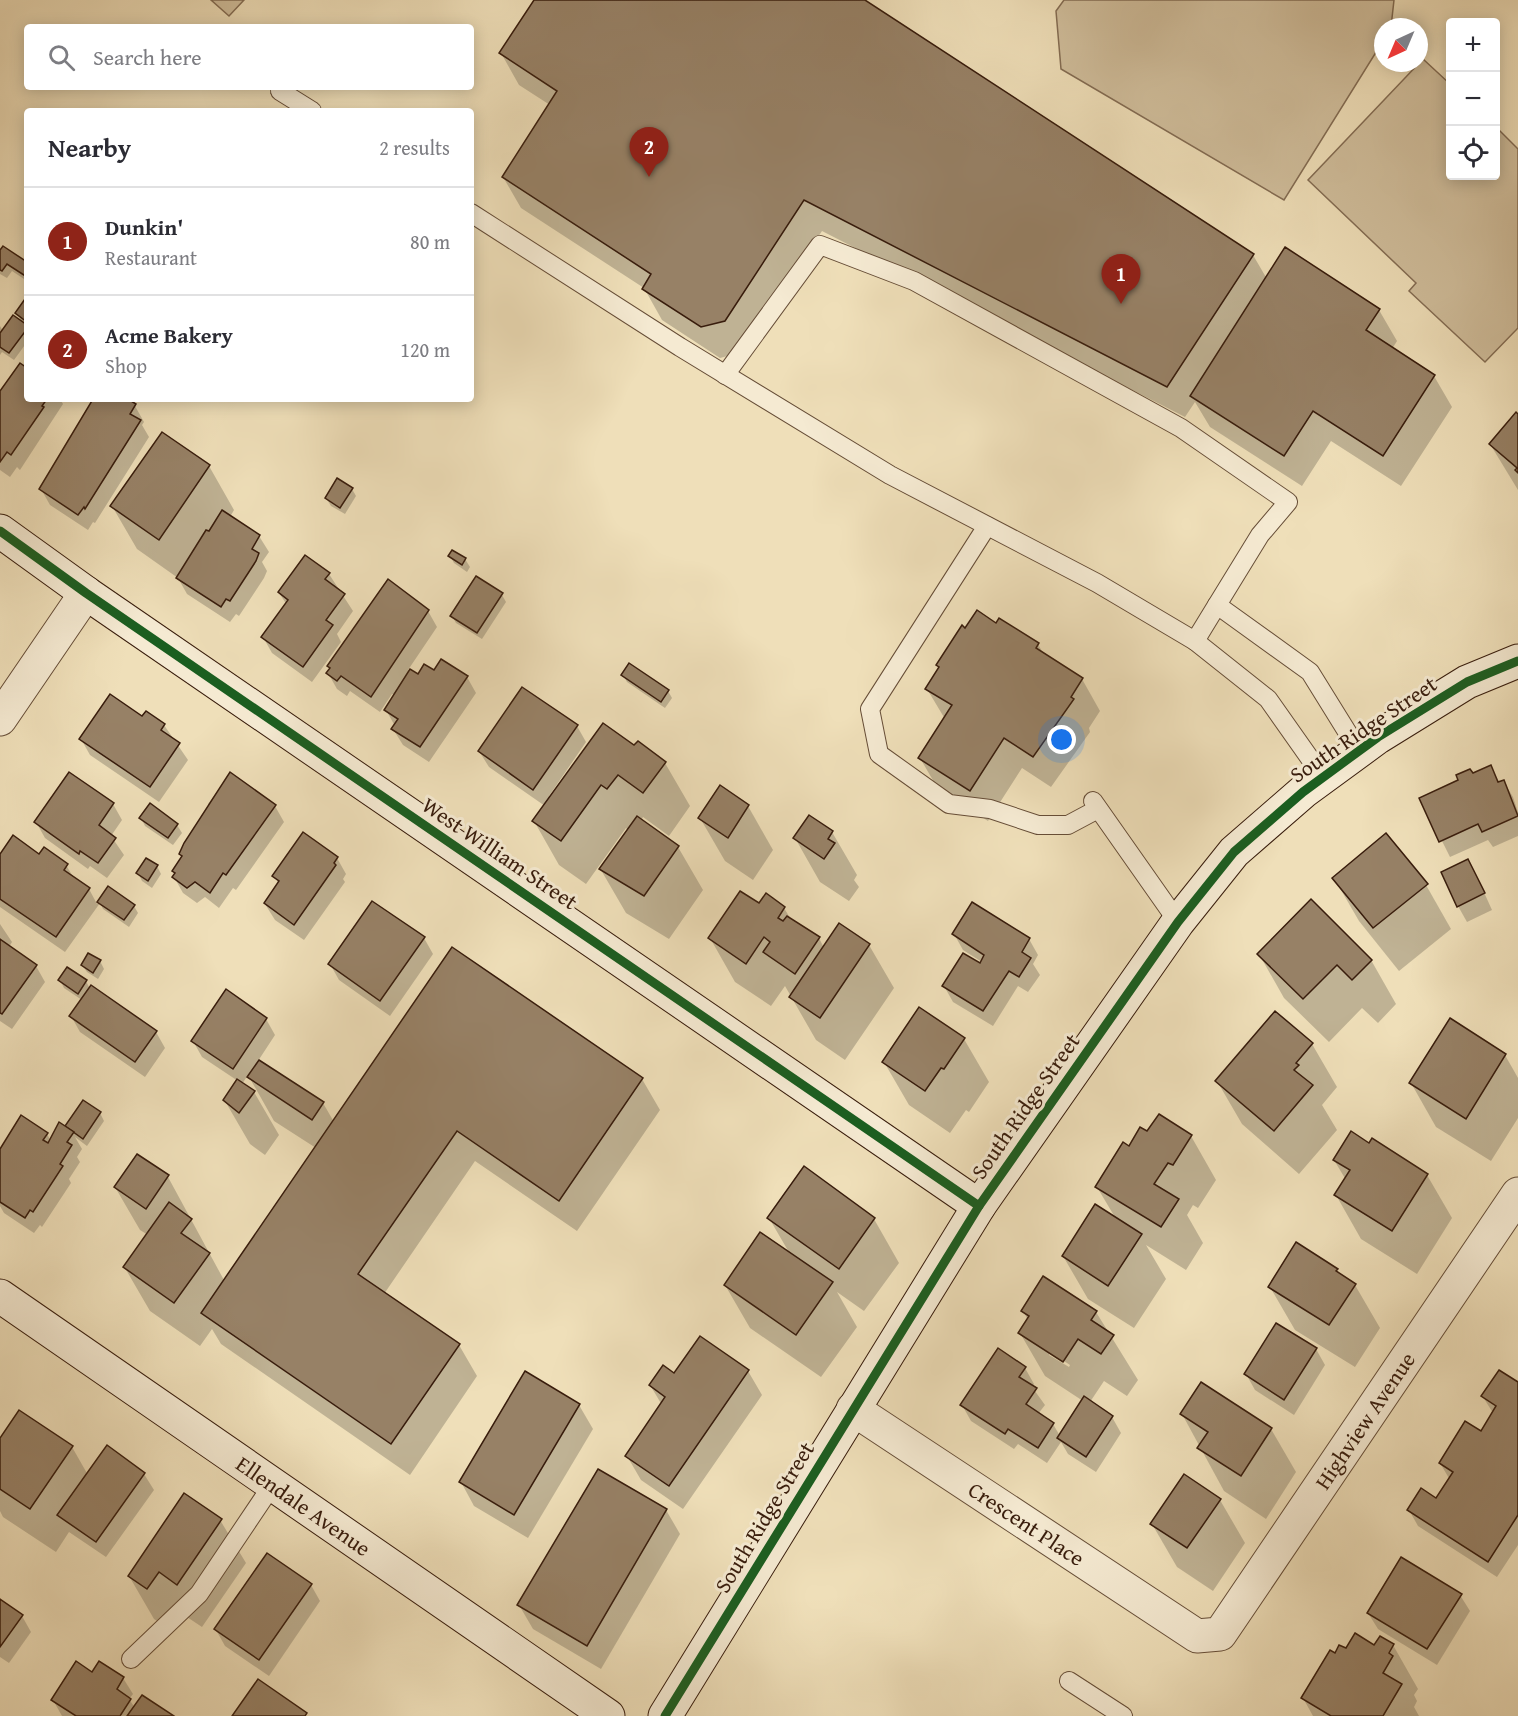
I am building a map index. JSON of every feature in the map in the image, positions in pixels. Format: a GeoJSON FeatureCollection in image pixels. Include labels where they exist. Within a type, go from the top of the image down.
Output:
{"type":"FeatureCollection","features":[{"type":"Feature","properties":{"kind":"street","name":"West William Street"},"geometry":{"type":"LineString","coordinates":[[0,531],[86,593],[979,1206]]}},
{"type":"Feature","properties":{"kind":"street"},"geometry":{"type":"LineString","coordinates":[[0,719],[86,593]]}},
{"type":"Feature","properties":{"kind":"street","name":"South Ridge Street"},"geometry":{"type":"LineString","coordinates":[[665,1716],[979,1206],[1178,922],[1234,852],[1323,777],[1359,751],[1467,682],[1518,662]]}},
{"type":"Feature","properties":{"kind":"street","name":"Highview Avenue"},"geometry":{"type":"LineString","coordinates":[[1203,1635],[1220,1634],[1518,1194]]}},
{"type":"Feature","properties":{"kind":"street","name":"Ellendale Avenue"},"geometry":{"type":"LineString","coordinates":[[0,1296],[608,1716]]}},
{"type":"Feature","properties":{"kind":"street","name":"Crescent Place"},"geometry":{"type":"LineString","coordinates":[[853,1409],[1197,1636],[1203,1635]]}},
{"type":"Feature","properties":{"kind":"lane"},"geometry":{"type":"LineString","coordinates":[[280,91],[307,108]]}},
{"type":"Feature","properties":{"kind":"lane"},"geometry":{"type":"LineString","coordinates":[[474,215],[725,375],[890,475],[1096,584],[1195,641],[1268,699],[1323,777]]}},
{"type":"Feature","properties":{"kind":"lane"},"geometry":{"type":"LineString","coordinates":[[725,375],[820,245],[914,280],[1181,428],[1288,502],[1260,536],[1195,641]]}},
{"type":"Feature","properties":{"kind":"lane"},"geometry":{"type":"LineString","coordinates":[[987,526],[870,709],[879,754],[949,804],[990,809],[1038,825],[1068,825],[1095,805],[1178,922]]}},
{"type":"Feature","properties":{"kind":"lane"},"geometry":{"type":"LineString","coordinates":[[1217,605],[1310,672],[1359,751]]}},
{"type":"Feature","properties":{"kind":"lane"},"geometry":{"type":"LineString","coordinates":[[131,1659],[199,1594],[273,1484]]}},
{"type":"Feature","properties":{"kind":"lane"},"geometry":{"type":"LineString","coordinates":[[1069,1682],[1123,1716]]}},
{"type":"Feature","properties":{"kind":"shaded area"},"geometry":{"type":"Polygon","coordinates":[[[211,0],[244,0],[229,16],[211,0]]]}},
{"type":"Feature","properties":{"kind":"shaded area"},"geometry":{"type":"Polygon","coordinates":[[[1064,0],[1394,0],[1392,18],[1374,18],[1374,55],[1284,200],[1061,69],[1056,11],[1064,0]]]}},
{"type":"Feature","properties":{"kind":"shaded area"},"geometry":{"type":"Polygon","coordinates":[[[1428,64],[1446,80],[1446,180],[1500,180],[1500,131],[1518,149],[1518,328],[1485,362],[1409,291],[1416,283],[1308,180],[1411,72],[1428,72],[1428,64]]]}},
{"type":"Feature","properties":{"kind":"building"},"geometry":{"type":"Polygon","coordinates":[[[534,0],[865,0],[1254,254],[1167,387],[804,200],[725,321],[701,327],[642,289],[651,274],[502,177],[557,91],[499,53],[534,0]]]}},
{"type":"Feature","properties":{"kind":"building"},"geometry":{"type":"Polygon","coordinates":[[[3,246],[24,260],[24,275],[7,264],[2,271],[0,270],[0,250],[3,246]]]}},
{"type":"Feature","properties":{"kind":"building"},"geometry":{"type":"Polygon","coordinates":[[[1285,247],[1380,309],[1366,330],[1435,375],[1383,456],[1313,411],[1284,456],[1190,396],[1285,247]]]}},
{"type":"Feature","properties":{"kind":"building"},"geometry":{"type":"Polygon","coordinates":[[[24,300],[24,320],[15,313],[24,300]]]}},
{"type":"Feature","properties":{"kind":"building"},"geometry":{"type":"Polygon","coordinates":[[[13,315],[24,323],[24,333],[9,353],[0,347],[0,333],[13,315]]]}},
{"type":"Feature","properties":{"kind":"building"},"geometry":{"type":"Polygon","coordinates":[[[20,363],[24,366],[24,402],[45,402],[42,406],[44,407],[11,455],[7,452],[0,462],[0,391],[20,363]]]}},
{"type":"Feature","properties":{"kind":"building"},"geometry":{"type":"Polygon","coordinates":[[[91,402],[133,402],[136,404],[130,414],[141,420],[85,509],[84,507],[78,515],[39,489],[91,402]]]}},
{"type":"Feature","properties":{"kind":"building"},"geometry":{"type":"Polygon","coordinates":[[[1516,412],[1518,414],[1518,473],[1515,470],[1517,468],[1489,444],[1516,412]]]}},
{"type":"Feature","properties":{"kind":"building"},"geometry":{"type":"Polygon","coordinates":[[[162,432],[210,465],[159,540],[110,506],[162,432]]]}},
{"type":"Feature","properties":{"kind":"building"},"geometry":{"type":"Polygon","coordinates":[[[337,478],[353,488],[340,508],[325,498],[337,478]]]}},
{"type":"Feature","properties":{"kind":"building"},"geometry":{"type":"Polygon","coordinates":[[[222,510],[260,535],[252,549],[259,553],[256,561],[230,601],[226,599],[221,607],[176,578],[206,530],[209,531],[222,510]]]}},
{"type":"Feature","properties":{"kind":"building"},"geometry":{"type":"Polygon","coordinates":[[[452,550],[466,558],[462,565],[448,556],[452,550]]]}},
{"type":"Feature","properties":{"kind":"building"},"geometry":{"type":"Polygon","coordinates":[[[305,555],[330,573],[325,579],[345,594],[326,620],[333,625],[303,667],[261,637],[288,600],[278,592],[305,555]]]}},
{"type":"Feature","properties":{"kind":"building"},"geometry":{"type":"Polygon","coordinates":[[[476,576],[503,593],[477,633],[450,616],[476,576]]]}},
{"type":"Feature","properties":{"kind":"building"},"geometry":{"type":"Polygon","coordinates":[[[388,579],[429,610],[371,697],[341,676],[337,681],[326,673],[330,668],[327,666],[388,579]]]}},
{"type":"Feature","properties":{"kind":"building"},"geometry":{"type":"Polygon","coordinates":[[[977,610],[996,623],[999,618],[1039,643],[1036,648],[1083,678],[1071,697],[1074,699],[1033,757],[1004,738],[970,791],[918,758],[952,705],[925,689],[939,667],[936,665],[962,625],[965,628],[977,610]]]}},
{"type":"Feature","properties":{"kind":"building"},"geometry":{"type":"Polygon","coordinates":[[[441,659],[468,676],[420,747],[391,729],[398,719],[384,710],[410,669],[418,674],[424,664],[434,670],[441,659]]]}},
{"type":"Feature","properties":{"kind":"building"},"geometry":{"type":"Polygon","coordinates":[[[629,663],[669,690],[661,702],[621,675],[629,663]]]}},
{"type":"Feature","properties":{"kind":"building"},"geometry":{"type":"Polygon","coordinates":[[[522,687],[578,725],[533,790],[478,751],[522,687]]]}},
{"type":"Feature","properties":{"kind":"building"},"geometry":{"type":"Polygon","coordinates":[[[110,694],[142,716],[146,711],[165,724],[161,730],[180,743],[150,787],[79,739],[110,694]]]}},
{"type":"Feature","properties":{"kind":"building"},"geometry":{"type":"Polygon","coordinates":[[[603,723],[634,745],[638,741],[666,762],[643,793],[618,775],[607,789],[601,785],[561,841],[532,821],[603,723]]]}},
{"type":"Feature","properties":{"kind":"building"},"geometry":{"type":"Polygon","coordinates":[[[1491,765],[1498,782],[1504,780],[1518,816],[1482,832],[1478,824],[1439,842],[1419,798],[1458,780],[1456,775],[1470,769],[1473,773],[1491,765]]]}},
{"type":"Feature","properties":{"kind":"building"},"geometry":{"type":"Polygon","coordinates":[[[69,772],[114,803],[99,825],[116,838],[98,863],[80,851],[79,854],[34,822],[69,772]]]}},
{"type":"Feature","properties":{"kind":"building"},"geometry":{"type":"Polygon","coordinates":[[[230,772],[276,805],[226,875],[223,873],[210,893],[195,882],[187,888],[172,877],[175,873],[172,871],[182,856],[179,854],[184,843],[230,772]]]}},
{"type":"Feature","properties":{"kind":"building"},"geometry":{"type":"Polygon","coordinates":[[[720,785],[749,805],[728,838],[698,818],[720,785]]]}},
{"type":"Feature","properties":{"kind":"building"},"geometry":{"type":"Polygon","coordinates":[[[150,803],[178,824],[168,838],[139,818],[150,803]]]}},
{"type":"Feature","properties":{"kind":"building"},"geometry":{"type":"Polygon","coordinates":[[[809,815],[833,831],[828,839],[835,843],[824,859],[793,838],[809,815]]]}},
{"type":"Feature","properties":{"kind":"building"},"geometry":{"type":"Polygon","coordinates":[[[637,816],[679,846],[644,896],[599,869],[637,816]]]}},
{"type":"Feature","properties":{"kind":"building"},"geometry":{"type":"Polygon","coordinates":[[[303,832],[338,857],[334,863],[336,865],[294,925],[264,903],[279,881],[272,876],[303,832]]]}},
{"type":"Feature","properties":{"kind":"building"},"geometry":{"type":"Polygon","coordinates":[[[1386,833],[1428,884],[1373,928],[1332,878],[1386,833]]]}},
{"type":"Feature","properties":{"kind":"building"},"geometry":{"type":"Polygon","coordinates":[[[13,835],[39,854],[44,847],[68,864],[64,870],[90,888],[56,937],[0,899],[0,854],[13,835]]]}},
{"type":"Feature","properties":{"kind":"building"},"geometry":{"type":"Polygon","coordinates":[[[146,858],[158,865],[148,881],[136,873],[146,858]]]}},
{"type":"Feature","properties":{"kind":"building"},"geometry":{"type":"Polygon","coordinates":[[[1468,859],[1485,893],[1457,907],[1441,872],[1468,859]]]}},
{"type":"Feature","properties":{"kind":"building"},"geometry":{"type":"Polygon","coordinates":[[[108,886],[135,905],[124,920],[97,902],[108,886]]]}},
{"type":"Feature","properties":{"kind":"building"},"geometry":{"type":"Polygon","coordinates":[[[740,891],[759,903],[766,893],[785,907],[778,918],[783,921],[787,916],[820,937],[795,974],[763,952],[770,942],[764,937],[746,964],[708,938],[740,891]]]}},
{"type":"Feature","properties":{"kind":"building"},"geometry":{"type":"Polygon","coordinates":[[[1311,899],[1372,960],[1352,980],[1337,965],[1303,999],[1257,954],[1311,899]]]}},
{"type":"Feature","properties":{"kind":"building"},"geometry":{"type":"Polygon","coordinates":[[[372,901],[425,937],[380,1001],[328,964],[372,901]]]}},
{"type":"Feature","properties":{"kind":"building"},"geometry":{"type":"Polygon","coordinates":[[[972,902],[1030,938],[1022,952],[1031,958],[1019,977],[1009,971],[983,1011],[942,986],[963,953],[980,963],[984,955],[952,934],[972,902]]]}},
{"type":"Feature","properties":{"kind":"building"},"geometry":{"type":"Polygon","coordinates":[[[839,923],[870,944],[820,1018],[789,997],[839,923]]]}},
{"type":"Feature","properties":{"kind":"building"},"geometry":{"type":"Polygon","coordinates":[[[0,939],[37,965],[2,1014],[0,1013],[0,939]]]}},
{"type":"Feature","properties":{"kind":"building"},"geometry":{"type":"Polygon","coordinates":[[[452,947],[643,1078],[559,1201],[457,1131],[358,1274],[460,1344],[391,1444],[201,1313],[452,947]]]}},
{"type":"Feature","properties":{"kind":"building"},"geometry":{"type":"Polygon","coordinates":[[[88,953],[101,960],[93,973],[81,965],[88,953]]]}},
{"type":"Feature","properties":{"kind":"building"},"geometry":{"type":"Polygon","coordinates":[[[67,967],[87,980],[78,994],[58,980],[67,967]]]}},
{"type":"Feature","properties":{"kind":"building"},"geometry":{"type":"Polygon","coordinates":[[[91,985],[157,1031],[135,1062],[69,1016],[91,985]]]}},
{"type":"Feature","properties":{"kind":"building"},"geometry":{"type":"Polygon","coordinates":[[[226,989],[267,1018],[233,1069],[191,1041],[226,989]]]}},
{"type":"Feature","properties":{"kind":"building"},"geometry":{"type":"Polygon","coordinates":[[[919,1007],[965,1038],[944,1069],[941,1068],[925,1091],[882,1062],[919,1007]]]}},
{"type":"Feature","properties":{"kind":"building"},"geometry":{"type":"Polygon","coordinates":[[[1275,1011],[1313,1043],[1296,1063],[1299,1065],[1294,1070],[1313,1085],[1274,1131],[1215,1081],[1275,1011]]]}},
{"type":"Feature","properties":{"kind":"building"},"geometry":{"type":"Polygon","coordinates":[[[1450,1018],[1506,1054],[1466,1119],[1409,1083],[1450,1018]]]}},
{"type":"Feature","properties":{"kind":"building"},"geometry":{"type":"Polygon","coordinates":[[[259,1060],[324,1102],[312,1120],[247,1077],[259,1060]]]}},
{"type":"Feature","properties":{"kind":"building"},"geometry":{"type":"Polygon","coordinates":[[[237,1079],[255,1091],[239,1113],[223,1100],[237,1079]]]}},
{"type":"Feature","properties":{"kind":"building"},"geometry":{"type":"Polygon","coordinates":[[[83,1100],[101,1112],[83,1139],[65,1126],[83,1100]]]}},
{"type":"Feature","properties":{"kind":"building"},"geometry":{"type":"Polygon","coordinates":[[[1159,1114],[1192,1135],[1173,1165],[1168,1163],[1154,1184],[1179,1199],[1161,1227],[1095,1187],[1123,1142],[1129,1146],[1140,1127],[1147,1131],[1159,1114]]]}},
{"type":"Feature","properties":{"kind":"building"},"geometry":{"type":"Polygon","coordinates":[[[21,1115],[48,1133],[43,1140],[48,1143],[59,1122],[74,1132],[67,1142],[72,1145],[60,1164],[63,1166],[33,1212],[30,1210],[25,1218],[0,1202],[0,1149],[21,1115]]]}},
{"type":"Feature","properties":{"kind":"building"},"geometry":{"type":"Polygon","coordinates":[[[1351,1131],[1369,1143],[1372,1138],[1428,1174],[1392,1231],[1334,1195],[1350,1170],[1333,1160],[1351,1131]]]}},
{"type":"Feature","properties":{"kind":"building"},"geometry":{"type":"Polygon","coordinates":[[[137,1154],[169,1175],[146,1209],[114,1187],[137,1154]]]}},
{"type":"Feature","properties":{"kind":"building"},"geometry":{"type":"Polygon","coordinates":[[[804,1166],[875,1218],[839,1269],[767,1218],[804,1166]]]}},
{"type":"Feature","properties":{"kind":"building"},"geometry":{"type":"Polygon","coordinates":[[[169,1202],[192,1219],[181,1233],[210,1253],[174,1303],[123,1267],[169,1202]]]}},
{"type":"Feature","properties":{"kind":"building"},"geometry":{"type":"Polygon","coordinates":[[[1095,1204],[1142,1234],[1108,1286],[1062,1256],[1095,1204]]]}},
{"type":"Feature","properties":{"kind":"building"},"geometry":{"type":"Polygon","coordinates":[[[760,1232],[833,1282],[796,1335],[724,1285],[760,1232]]]}},
{"type":"Feature","properties":{"kind":"building"},"geometry":{"type":"Polygon","coordinates":[[[1296,1242],[1338,1269],[1336,1271],[1356,1284],[1329,1325],[1268,1287],[1296,1242]]]}},
{"type":"Feature","properties":{"kind":"building"},"geometry":{"type":"Polygon","coordinates":[[[1043,1276],[1097,1311],[1091,1320],[1114,1335],[1101,1354],[1078,1339],[1063,1362],[1018,1333],[1029,1316],[1021,1311],[1043,1276]]]}},
{"type":"Feature","properties":{"kind":"building"},"geometry":{"type":"Polygon","coordinates":[[[1276,1323],[1317,1348],[1284,1400],[1244,1374],[1276,1323]]]}},
{"type":"Feature","properties":{"kind":"building"},"geometry":{"type":"Polygon","coordinates":[[[700,1336],[749,1370],[669,1486],[625,1456],[665,1397],[649,1385],[663,1365],[674,1373],[700,1336]]]}},
{"type":"Feature","properties":{"kind":"building"},"geometry":{"type":"Polygon","coordinates":[[[998,1348],[1026,1367],[1019,1377],[1037,1388],[1026,1404],[1054,1423],[1038,1448],[1008,1429],[1005,1434],[960,1405],[998,1348]]]}},
{"type":"Feature","properties":{"kind":"building"},"geometry":{"type":"Polygon","coordinates":[[[1499,1370],[1518,1382],[1518,1515],[1488,1562],[1407,1510],[1421,1488],[1436,1498],[1453,1472],[1439,1463],[1465,1421],[1481,1431],[1496,1406],[1481,1396],[1499,1370]]]}},
{"type":"Feature","properties":{"kind":"building"},"geometry":{"type":"Polygon","coordinates":[[[525,1371],[580,1404],[514,1515],[459,1482],[525,1371]]]}},
{"type":"Feature","properties":{"kind":"building"},"geometry":{"type":"Polygon","coordinates":[[[1201,1382],[1272,1428],[1241,1476],[1197,1448],[1208,1432],[1180,1414],[1201,1382]]]}},
{"type":"Feature","properties":{"kind":"building"},"geometry":{"type":"Polygon","coordinates":[[[1084,1396],[1113,1416],[1086,1457],[1057,1438],[1084,1396]]]}},
{"type":"Feature","properties":{"kind":"building"},"geometry":{"type":"Polygon","coordinates":[[[19,1410],[73,1446],[30,1509],[0,1489],[0,1438],[19,1410]]]}},
{"type":"Feature","properties":{"kind":"building"},"geometry":{"type":"Polygon","coordinates":[[[107,1445],[145,1473],[96,1542],[57,1515],[107,1445]]]}},
{"type":"Feature","properties":{"kind":"building"},"geometry":{"type":"Polygon","coordinates":[[[598,1469],[667,1509],[587,1646],[517,1605],[598,1469]]]}},
{"type":"Feature","properties":{"kind":"building"},"geometry":{"type":"Polygon","coordinates":[[[1184,1474],[1221,1499],[1187,1548],[1150,1524],[1184,1474]]]}},
{"type":"Feature","properties":{"kind":"building"},"geometry":{"type":"Polygon","coordinates":[[[184,1493],[222,1519],[177,1585],[159,1572],[147,1589],[128,1576],[184,1493]]]}},
{"type":"Feature","properties":{"kind":"building"},"geometry":{"type":"Polygon","coordinates":[[[267,1553],[312,1584],[259,1660],[214,1629],[267,1553]]]}},
{"type":"Feature","properties":{"kind":"building"},"geometry":{"type":"Polygon","coordinates":[[[1401,1557],[1462,1594],[1427,1649],[1367,1613],[1401,1557]]]}},
{"type":"Feature","properties":{"kind":"building"},"geometry":{"type":"Polygon","coordinates":[[[0,1599],[23,1615],[0,1647],[0,1599]]]}},
{"type":"Feature","properties":{"kind":"building"},"geometry":{"type":"Polygon","coordinates":[[[1355,1633],[1374,1645],[1380,1636],[1394,1644],[1389,1653],[1393,1656],[1383,1673],[1402,1684],[1383,1716],[1331,1716],[1301,1698],[1330,1650],[1335,1653],[1339,1645],[1346,1648],[1355,1633]]]}},
{"type":"Feature","properties":{"kind":"building"},"geometry":{"type":"Polygon","coordinates":[[[76,1661],[92,1672],[99,1661],[124,1677],[117,1689],[131,1699],[120,1716],[76,1716],[51,1700],[76,1661]]]}},
{"type":"Feature","properties":{"kind":"building"},"geometry":{"type":"Polygon","coordinates":[[[258,1679],[307,1713],[305,1716],[232,1716],[258,1679]]]}},
{"type":"Feature","properties":{"kind":"building"},"geometry":{"type":"Polygon","coordinates":[[[142,1695],[174,1716],[127,1716],[142,1695]]]}},
{"type":"Feature","properties":{"kind":"cycle path"},"geometry":{"type":"LineString","coordinates":[[0,531],[86,593],[979,1206]]}},
{"type":"Feature","properties":{"kind":"cycle path"},"geometry":{"type":"LineString","coordinates":[[665,1716],[979,1206],[1178,922],[1234,852],[1303,792],[1378,737],[1467,682],[1518,661]]}},
{"type":"Feature","properties":{"kind":"place","name":"Acme Bakery"},"geometry":{"type":"Point","coordinates":[649,177]}},
{"type":"Feature","properties":{"kind":"place","name":"Dunkin'"},"geometry":{"type":"Point","coordinates":[1121,304]}}]}
